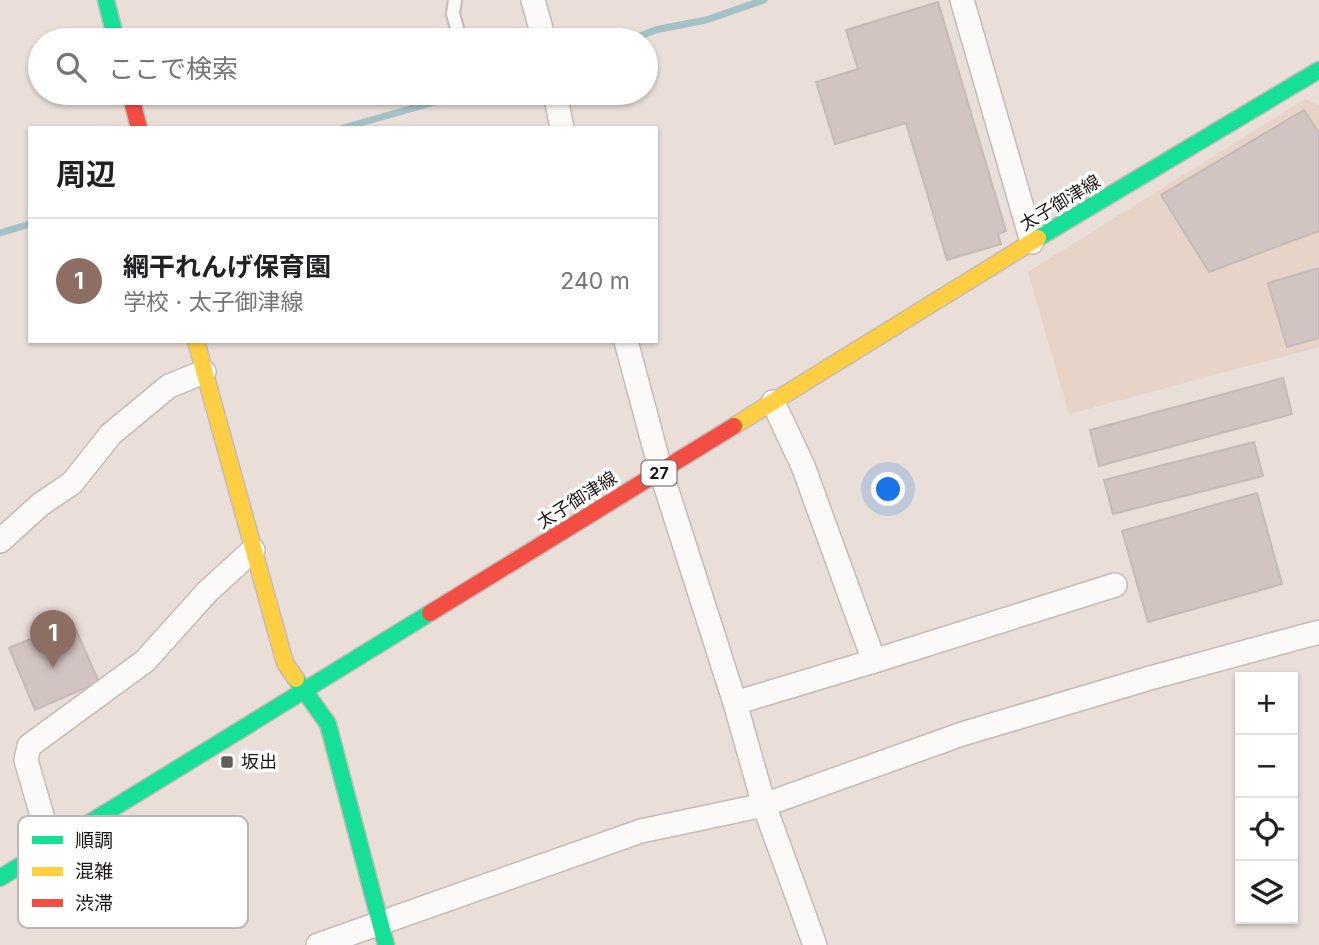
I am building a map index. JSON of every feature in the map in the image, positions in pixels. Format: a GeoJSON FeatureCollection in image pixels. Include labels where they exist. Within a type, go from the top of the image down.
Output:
{"type":"FeatureCollection","features":[{"type":"Feature","properties":{"kind":"main road"},"geometry":{"type":"LineString","coordinates":[[106,0],[113,28]]}},
{"type":"Feature","properties":{"kind":"main road","name":"太子御津線"},"geometry":{"type":"LineString","coordinates":[[101,816],[1032,242],[1319,70]]}},
{"type":"Feature","properties":{"kind":"main road"},"geometry":{"type":"LineString","coordinates":[[133,105],[138,126]]}},
{"type":"Feature","properties":{"kind":"main road"},"geometry":{"type":"LineString","coordinates":[[197,343],[285,663],[328,724],[383,934]]}},
{"type":"Feature","properties":{"kind":"main road","name":"太子御津線"},"geometry":{"type":"LineString","coordinates":[[0,878],[18,867]]}},
{"type":"Feature","properties":{"kind":"street"},"geometry":{"type":"LineString","coordinates":[[533,0],[541,28]]}},
{"type":"Feature","properties":{"kind":"street"},"geometry":{"type":"LineString","coordinates":[[962,0],[1032,242]]}},
{"type":"Feature","properties":{"kind":"street"},"geometry":{"type":"LineString","coordinates":[[557,105],[562,126]]}},
{"type":"Feature","properties":{"kind":"street"},"geometry":{"type":"LineString","coordinates":[[627,343],[661,472],[735,703],[764,804],[815,945]]}},
{"type":"Feature","properties":{"kind":"street"},"geometry":{"type":"LineString","coordinates":[[0,541],[41,504],[72,483],[111,434],[169,386],[204,372]]}},
{"type":"Feature","properties":{"kind":"street"},"geometry":{"type":"LineString","coordinates":[[773,402],[803,466],[874,661]]}},
{"type":"Feature","properties":{"kind":"street"},"geometry":{"type":"LineString","coordinates":[[42,816],[26,760],[29,746],[145,662],[207,592],[253,550]]}},
{"type":"Feature","properties":{"kind":"street"},"geometry":{"type":"LineString","coordinates":[[735,703],[1115,585]]}},
{"type":"Feature","properties":{"kind":"street"},"geometry":{"type":"LineString","coordinates":[[318,945],[383,934],[641,831],[764,804],[962,734],[1150,678],[1319,632]]}},
{"type":"Feature","properties":{"kind":"lane"},"geometry":{"type":"LineString","coordinates":[[455,0],[453,14],[457,28]]}},
{"type":"Feature","properties":{"kind":"shaded area"},"geometry":{"type":"Polygon","coordinates":[[[1305,99],[1319,106],[1319,347],[1069,414],[1028,272],[1305,99]]]}},
{"type":"Feature","properties":{"kind":"building"},"geometry":{"type":"Polygon","coordinates":[[[938,2],[1006,231],[998,234],[1001,244],[947,260],[906,123],[835,144],[816,82],[858,69],[846,30],[938,2]]]}},
{"type":"Feature","properties":{"kind":"building"},"geometry":{"type":"Polygon","coordinates":[[[1304,110],[1319,133],[1319,231],[1209,272],[1161,195],[1304,110]]]}},
{"type":"Feature","properties":{"kind":"building"},"geometry":{"type":"Polygon","coordinates":[[[1319,268],[1319,338],[1287,347],[1268,283],[1319,268]]]}},
{"type":"Feature","properties":{"kind":"building"},"geometry":{"type":"Polygon","coordinates":[[[1283,378],[1292,414],[1099,466],[1090,430],[1283,378]]]}},
{"type":"Feature","properties":{"kind":"building"},"geometry":{"type":"Polygon","coordinates":[[[1254,442],[1263,476],[1113,514],[1104,480],[1254,442]]]}},
{"type":"Feature","properties":{"kind":"building"},"geometry":{"type":"Polygon","coordinates":[[[1257,493],[1282,584],[1148,622],[1122,531],[1257,493]]]}},
{"type":"Feature","properties":{"kind":"building"},"geometry":{"type":"Polygon","coordinates":[[[72,621],[99,682],[35,710],[9,648],[72,621]]]}},
{"type":"Feature","properties":{"kind":"waterway"},"geometry":{"type":"LineString","coordinates":[[658,29],[706,20],[764,0]]}},
{"type":"Feature","properties":{"kind":"waterway"},"geometry":{"type":"LineString","coordinates":[[350,126],[424,105]]}},
{"type":"Feature","properties":{"kind":"waterway"},"geometry":{"type":"LineString","coordinates":[[0,233],[28,225]]}},
{"type":"Feature","properties":{"kind":"traffic: fast"},"geometry":{"type":"LineString","coordinates":[[106,0],[113,28]]}},
{"type":"Feature","properties":{"kind":"traffic: fast"},"geometry":{"type":"LineString","coordinates":[[1038,238],[1319,70]]}},
{"type":"Feature","properties":{"kind":"traffic: fast"},"geometry":{"type":"LineString","coordinates":[[101,816],[430,613]]}},
{"type":"Feature","properties":{"kind":"traffic: fast"},"geometry":{"type":"LineString","coordinates":[[296,679],[328,724],[386,945]]}},
{"type":"Feature","properties":{"kind":"traffic: fast"},"geometry":{"type":"LineString","coordinates":[[0,878],[18,867]]}},
{"type":"Feature","properties":{"kind":"traffic: slow"},"geometry":{"type":"LineString","coordinates":[[734,426],[1038,238]]}},
{"type":"Feature","properties":{"kind":"traffic: slow"},"geometry":{"type":"LineString","coordinates":[[197,343],[285,663],[296,679]]}},
{"type":"Feature","properties":{"kind":"traffic: jam"},"geometry":{"type":"LineString","coordinates":[[133,105],[138,126]]}},
{"type":"Feature","properties":{"kind":"traffic: jam"},"geometry":{"type":"LineString","coordinates":[[430,613],[734,426]]}},
{"type":"Feature","properties":{"kind":"place","name":"網干れんげ保育園"},"geometry":{"type":"Point","coordinates":[53,668]}},
{"type":"Feature","properties":{"kind":"place","name":"坂出"},"geometry":{"type":"Point","coordinates":[227,762]}}]}
